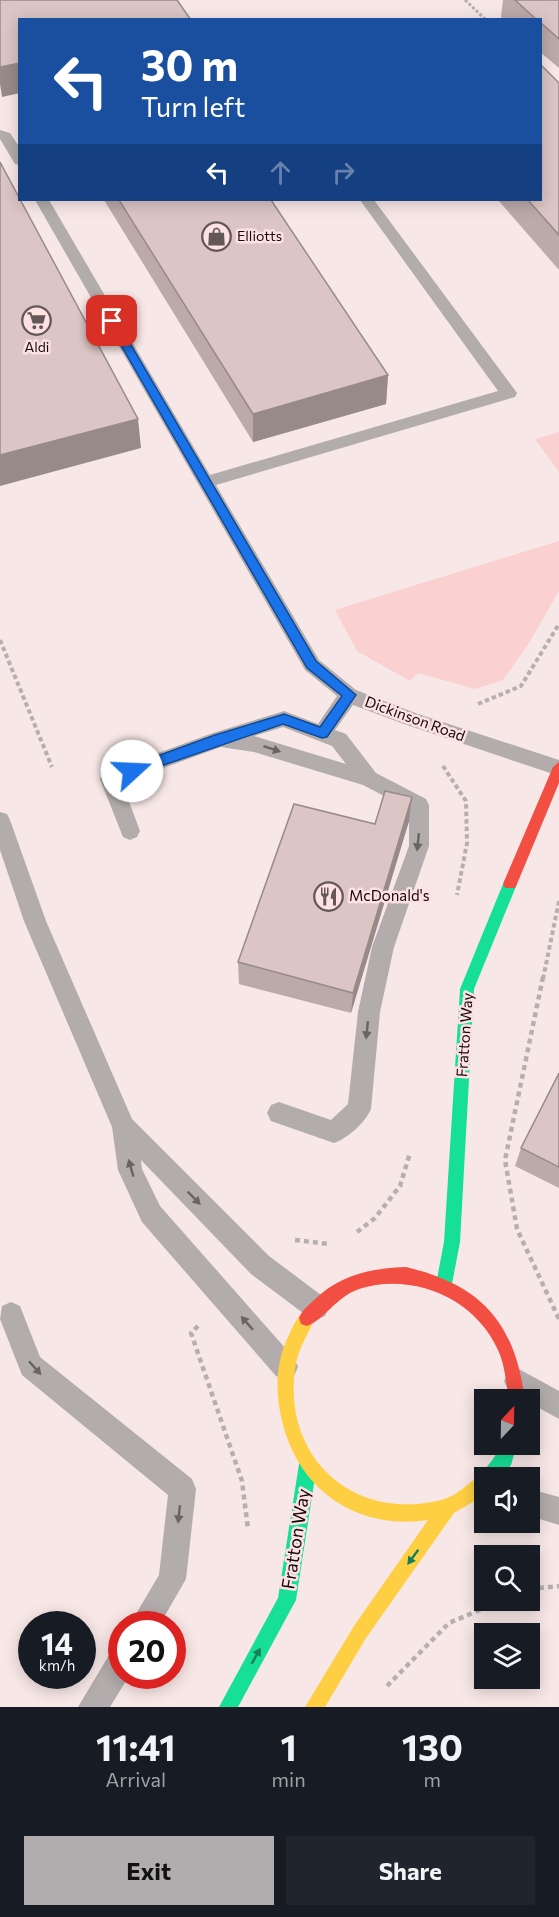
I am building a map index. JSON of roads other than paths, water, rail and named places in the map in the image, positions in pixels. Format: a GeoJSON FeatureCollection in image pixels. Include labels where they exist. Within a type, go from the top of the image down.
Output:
{"type":"FeatureCollection","features":[{"type":"Feature","properties":{"kind":"main road","name":"Fratton Way"},"geometry":{"type":"LineString","coordinates":[[444,1284],[452,1242],[467,988],[559,768]]}},
{"type":"Feature","properties":{"kind":"main road","name":"Fratton Way"},"geometry":{"type":"LineString","coordinates":[[474,1492],[447,1509],[409,1516],[370,1511],[336,1492],[308,1464],[291,1433],[284,1400],[285,1367],[297,1335],[316,1307],[337,1290],[362,1279],[388,1274],[414,1276],[444,1284],[482,1311],[505,1343],[517,1389]]}},
{"type":"Feature","properties":{"kind":"main road","name":"Fratton Way"},"geometry":{"type":"LineString","coordinates":[[228,1707],[287,1600],[308,1464]]}},
{"type":"Feature","properties":{"kind":"main road","name":"Fratton Way"},"geometry":{"type":"LineString","coordinates":[[314,1707],[360,1632],[447,1509]]}},
{"type":"Feature","properties":{"kind":"lane"},"geometry":{"type":"LineString","coordinates":[[0,134],[5,136],[18,158]]}},
{"type":"Feature","properties":{"kind":"lane","name":"Dickinson Road"},"geometry":{"type":"LineString","coordinates":[[43,201],[312,664],[350,695],[411,719],[559,768]]}},
{"type":"Feature","properties":{"kind":"lane"},"geometry":{"type":"LineString","coordinates":[[206,482],[509,393],[368,201]]}},
{"type":"Feature","properties":{"kind":"lane"},"geometry":{"type":"LineString","coordinates":[[322,733],[350,695]]}},
{"type":"Feature","properties":{"kind":"lane"},"geometry":{"type":"LineString","coordinates":[[130,831],[110,779],[220,739],[284,719],[339,740],[369,779]]}},
{"type":"Feature","properties":{"kind":"lane"},"geometry":{"type":"LineString","coordinates":[[220,739],[254,744],[369,779],[418,805],[419,846],[383,947],[369,1012],[359,1109],[334,1131],[279,1113]]}},
{"type":"Feature","properties":{"kind":"lane"},"geometry":{"type":"LineString","coordinates":[[0,820],[35,921],[124,1127],[130,1170],[151,1214],[285,1367]]}},
{"type":"Feature","properties":{"kind":"lane"},"geometry":{"type":"LineString","coordinates":[[124,1127],[260,1265],[316,1307]]}},
{"type":"Feature","properties":{"kind":"lane"},"geometry":{"type":"LineString","coordinates":[[11,1315],[30,1366],[182,1489],[172,1579],[152,1611]]}},
{"type":"Feature","properties":{"kind":"lane"},"geometry":{"type":"LineString","coordinates":[[540,1399],[559,1406]]}},
{"type":"Feature","properties":{"kind":"lane"},"geometry":{"type":"LineString","coordinates":[[540,1506],[559,1511]]}},
{"type":"Feature","properties":{"kind":"lane"},"geometry":{"type":"LineString","coordinates":[[93,1707],[108,1683]]}},
{"type":"Feature","properties":{"kind":"place","name":"Elliotts"},"geometry":{"type":"Point","coordinates":[216,236]}},
{"type":"Feature","properties":{"kind":"place","name":"Aldi"},"geometry":{"type":"Point","coordinates":[37,320]}},
{"type":"Feature","properties":{"kind":"place","name":"McDonald's"},"geometry":{"type":"Point","coordinates":[328,896]}}]}
